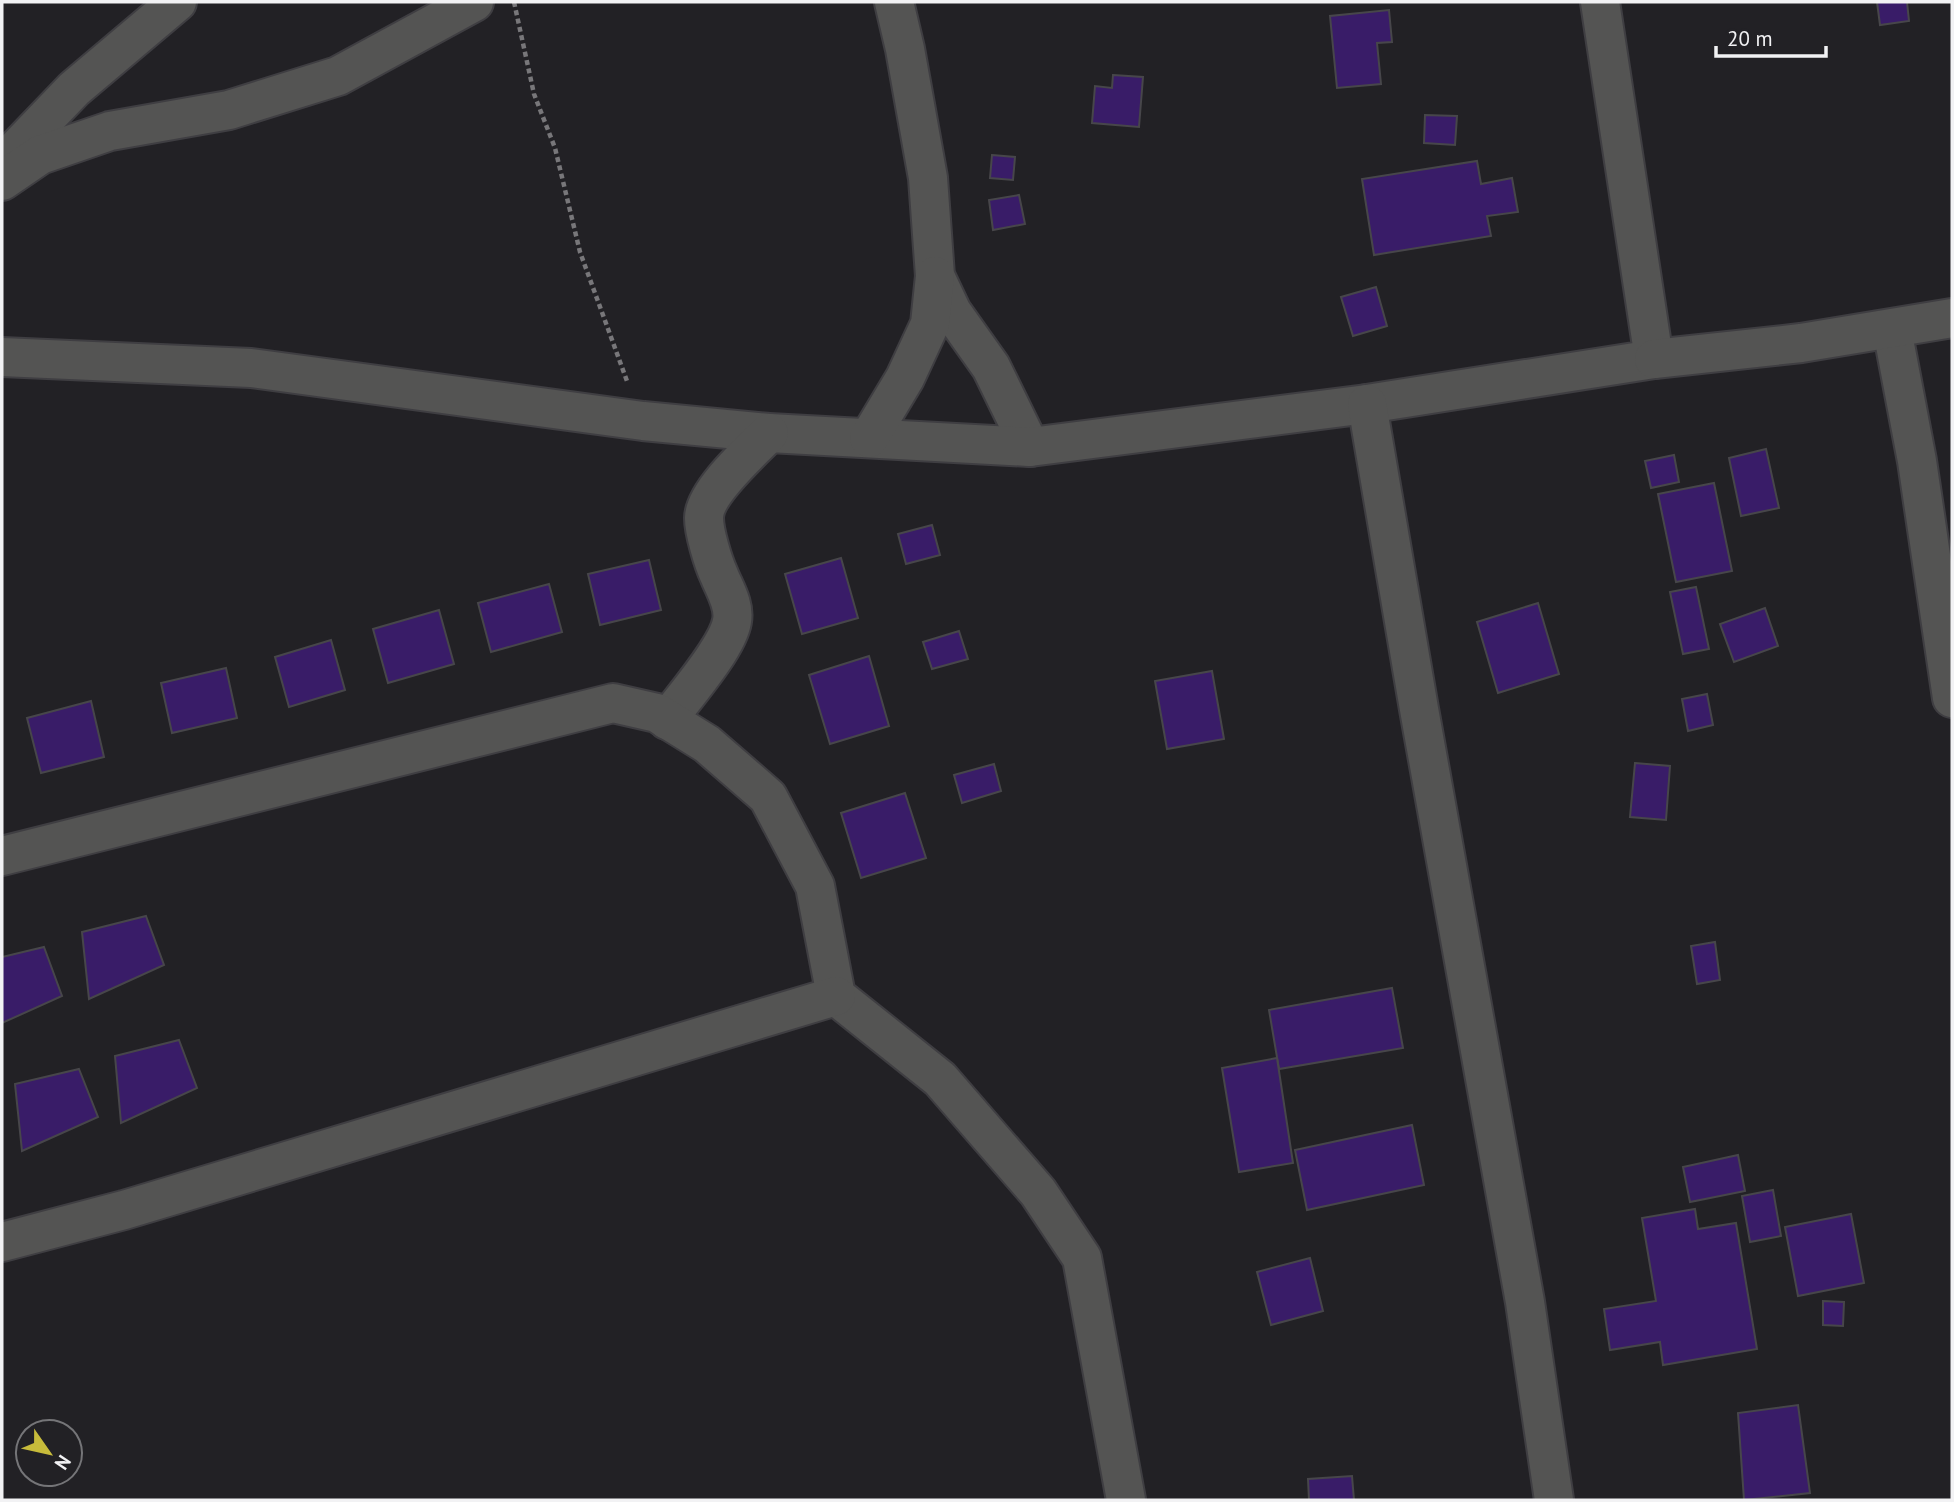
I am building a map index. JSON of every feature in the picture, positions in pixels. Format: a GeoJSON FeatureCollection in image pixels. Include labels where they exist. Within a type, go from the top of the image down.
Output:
{"type":"FeatureCollection","features":[{"type":"Feature","properties":{"kind":"street"},"geometry":{"type":"LineString","coordinates":[[2,164],[74,89],[177,2]]}},
{"type":"Feature","properties":{"kind":"street"},"geometry":{"type":"LineString","coordinates":[[2,181],[40,155],[110,131],[229,110],[338,76],[474,2]]}},
{"type":"Feature","properties":{"kind":"street"},"geometry":{"type":"LineString","coordinates":[[869,438],[905,378],[930,324],[935,276],[928,178],[894,2]]}},
{"type":"Feature","properties":{"kind":"street"},"geometry":{"type":"LineString","coordinates":[[1600,2],[1654,359]]}},
{"type":"Feature","properties":{"kind":"street"},"geometry":{"type":"LineString","coordinates":[[935,276],[952,312],[992,367],[1030,447]]}},
{"type":"Feature","properties":{"kind":"street"},"geometry":{"type":"LineString","coordinates":[[2,357],[251,368],[643,421],[769,433],[1030,447],[1367,404],[1654,359],[1801,343],[1952,318]]}},
{"type":"Feature","properties":{"kind":"street"},"geometry":{"type":"LineString","coordinates":[[1892,329],[1917,461],[1952,698]]}},
{"type":"Feature","properties":{"kind":"street"},"geometry":{"type":"LineString","coordinates":[[1367,404],[1525,1303],[1554,1500]]}},
{"type":"Feature","properties":{"kind":"street"},"geometry":{"type":"LineString","coordinates":[[667,720],[725,642],[732,623],[733,609],[714,564],[704,516],[711,498],[726,477],[769,433]]}},
{"type":"Feature","properties":{"kind":"street"},"geometry":{"type":"LineString","coordinates":[[2,856],[613,704],[657,713],[707,744],[768,796],[815,886],[836,996],[940,1079],[1038,1192],[1082,1258],[1126,1500]]}},
{"type":"Feature","properties":{"kind":"street"},"geometry":{"type":"LineString","coordinates":[[2,1242],[124,1210],[836,996]]}},
{"type":"Feature","properties":{"kind":"path"},"geometry":{"type":"LineString","coordinates":[[514,2],[534,94],[555,149],[580,252],[643,421]]}},
{"type":"Feature","properties":{"kind":"building"},"geometry":{"type":"Polygon","coordinates":[[[1877,2],[1907,2],[1909,21],[1880,25],[1877,2]]]}},
{"type":"Feature","properties":{"kind":"building"},"geometry":{"type":"Polygon","coordinates":[[[1389,10],[1392,42],[1377,43],[1381,84],[1337,88],[1330,16],[1389,10]]]}},
{"type":"Feature","properties":{"kind":"building"},"geometry":{"type":"Polygon","coordinates":[[[1113,75],[1143,77],[1139,127],[1092,123],[1095,86],[1112,88],[1113,75]]]}},
{"type":"Feature","properties":{"kind":"building"},"geometry":{"type":"Polygon","coordinates":[[[1425,115],[1457,116],[1455,145],[1424,143],[1425,115]]]}},
{"type":"Feature","properties":{"kind":"building"},"geometry":{"type":"Polygon","coordinates":[[[992,155],[1015,157],[1013,180],[990,178],[992,155]]]}},
{"type":"Feature","properties":{"kind":"building"},"geometry":{"type":"Polygon","coordinates":[[[1477,161],[1481,184],[1512,178],[1518,212],[1487,216],[1491,236],[1374,255],[1362,179],[1477,161]]]}},
{"type":"Feature","properties":{"kind":"building"},"geometry":{"type":"Polygon","coordinates":[[[1019,195],[1025,224],[993,230],[989,200],[1019,195]]]}},
{"type":"Feature","properties":{"kind":"building"},"geometry":{"type":"Polygon","coordinates":[[[1376,287],[1387,326],[1353,336],[1341,297],[1376,287]]]}},
{"type":"Feature","properties":{"kind":"building"},"geometry":{"type":"Polygon","coordinates":[[[1766,449],[1779,508],[1741,516],[1729,458],[1766,449]]]}},
{"type":"Feature","properties":{"kind":"building"},"geometry":{"type":"Polygon","coordinates":[[[1674,455],[1679,482],[1651,488],[1645,461],[1674,455]]]}},
{"type":"Feature","properties":{"kind":"building"},"geometry":{"type":"Polygon","coordinates":[[[1714,483],[1732,571],[1676,582],[1658,494],[1714,483]]]}},
{"type":"Feature","properties":{"kind":"building"},"geometry":{"type":"Polygon","coordinates":[[[932,525],[940,555],[906,564],[898,534],[932,525]]]}},
{"type":"Feature","properties":{"kind":"building"},"geometry":{"type":"Polygon","coordinates":[[[841,558],[858,618],[802,634],[785,574],[841,558]]]}},
{"type":"Feature","properties":{"kind":"building"},"geometry":{"type":"Polygon","coordinates":[[[649,560],[661,610],[600,625],[588,574],[649,560]]]}},
{"type":"Feature","properties":{"kind":"building"},"geometry":{"type":"Polygon","coordinates":[[[549,584],[562,632],[491,652],[478,603],[549,584]]]}},
{"type":"Feature","properties":{"kind":"building"},"geometry":{"type":"Polygon","coordinates":[[[1696,587],[1709,649],[1683,654],[1670,592],[1696,587]]]}},
{"type":"Feature","properties":{"kind":"building"},"geometry":{"type":"Polygon","coordinates":[[[1538,603],[1559,674],[1498,693],[1477,622],[1538,603]]]}},
{"type":"Feature","properties":{"kind":"building"},"geometry":{"type":"Polygon","coordinates":[[[1765,608],[1778,646],[1734,662],[1720,624],[1765,608]]]}},
{"type":"Feature","properties":{"kind":"building"},"geometry":{"type":"Polygon","coordinates":[[[439,610],[454,664],[388,683],[373,629],[439,610]]]}},
{"type":"Feature","properties":{"kind":"building"},"geometry":{"type":"Polygon","coordinates":[[[959,631],[968,659],[932,669],[923,642],[959,631]]]}},
{"type":"Feature","properties":{"kind":"building"},"geometry":{"type":"Polygon","coordinates":[[[331,640],[345,690],[289,707],[275,657],[331,640]]]}},
{"type":"Feature","properties":{"kind":"building"},"geometry":{"type":"Polygon","coordinates":[[[869,656],[889,726],[830,744],[809,675],[869,656]]]}},
{"type":"Feature","properties":{"kind":"building"},"geometry":{"type":"Polygon","coordinates":[[[226,668],[237,718],[172,733],[161,683],[226,668]]]}},
{"type":"Feature","properties":{"kind":"building"},"geometry":{"type":"Polygon","coordinates":[[[1212,671],[1224,739],[1167,749],[1155,681],[1212,671]]]}},
{"type":"Feature","properties":{"kind":"building"},"geometry":{"type":"Polygon","coordinates":[[[1707,694],[1713,725],[1688,731],[1682,699],[1707,694]]]}},
{"type":"Feature","properties":{"kind":"building"},"geometry":{"type":"Polygon","coordinates":[[[91,701],[104,757],[41,773],[27,718],[91,701]]]}},
{"type":"Feature","properties":{"kind":"building"},"geometry":{"type":"Polygon","coordinates":[[[1635,763],[1670,766],[1666,820],[1630,817],[1635,763]]]}},
{"type":"Feature","properties":{"kind":"building"},"geometry":{"type":"Polygon","coordinates":[[[994,764],[1001,791],[962,803],[954,775],[994,764]]]}},
{"type":"Feature","properties":{"kind":"building"},"geometry":{"type":"Polygon","coordinates":[[[905,793],[926,858],[861,878],[841,813],[905,793]]]}},
{"type":"Feature","properties":{"kind":"building"},"geometry":{"type":"Polygon","coordinates":[[[146,916],[164,965],[89,999],[82,932],[146,916]]]}},
{"type":"Feature","properties":{"kind":"building"},"geometry":{"type":"Polygon","coordinates":[[[1715,942],[1720,980],[1697,984],[1691,946],[1715,942]]]}},
{"type":"Feature","properties":{"kind":"building"},"geometry":{"type":"Polygon","coordinates":[[[44,947],[62,996],[2,1023],[2,957],[44,947]]]}},
{"type":"Feature","properties":{"kind":"building"},"geometry":{"type":"Polygon","coordinates":[[[1392,988],[1403,1048],[1279,1069],[1269,1010],[1392,988]]]}},
{"type":"Feature","properties":{"kind":"building"},"geometry":{"type":"Polygon","coordinates":[[[179,1040],[197,1088],[121,1123],[115,1056],[179,1040]]]}},
{"type":"Feature","properties":{"kind":"building"},"geometry":{"type":"Polygon","coordinates":[[[1277,1058],[1293,1163],[1239,1172],[1222,1068],[1277,1058]]]}},
{"type":"Feature","properties":{"kind":"building"},"geometry":{"type":"Polygon","coordinates":[[[79,1069],[98,1117],[22,1151],[15,1084],[79,1069]]]}},
{"type":"Feature","properties":{"kind":"building"},"geometry":{"type":"Polygon","coordinates":[[[1412,1125],[1424,1185],[1307,1210],[1295,1150],[1412,1125]]]}},
{"type":"Feature","properties":{"kind":"building"},"geometry":{"type":"Polygon","coordinates":[[[1738,1155],[1745,1191],[1690,1202],[1683,1167],[1738,1155]]]}},
{"type":"Feature","properties":{"kind":"building"},"geometry":{"type":"Polygon","coordinates":[[[1773,1190],[1781,1236],[1750,1242],[1742,1196],[1773,1190]]]}},
{"type":"Feature","properties":{"kind":"building"},"geometry":{"type":"Polygon","coordinates":[[[1695,1209],[1698,1229],[1736,1223],[1757,1349],[1663,1365],[1660,1342],[1610,1350],[1604,1309],[1656,1301],[1642,1218],[1695,1209]]]}},
{"type":"Feature","properties":{"kind":"building"},"geometry":{"type":"Polygon","coordinates":[[[1851,1214],[1864,1283],[1798,1296],[1785,1227],[1851,1214]]]}},
{"type":"Feature","properties":{"kind":"building"},"geometry":{"type":"Polygon","coordinates":[[[1310,1258],[1323,1311],[1271,1325],[1257,1272],[1310,1258]]]}},
{"type":"Feature","properties":{"kind":"building"},"geometry":{"type":"Polygon","coordinates":[[[1823,1301],[1844,1302],[1843,1326],[1823,1325],[1823,1301]]]}},
{"type":"Feature","properties":{"kind":"building"},"geometry":{"type":"Polygon","coordinates":[[[1798,1405],[1810,1493],[1744,1500],[1738,1413],[1798,1405]]]}},
{"type":"Feature","properties":{"kind":"building"},"geometry":{"type":"Polygon","coordinates":[[[1352,1476],[1354,1500],[1309,1500],[1308,1479],[1352,1476]]]}}]}
